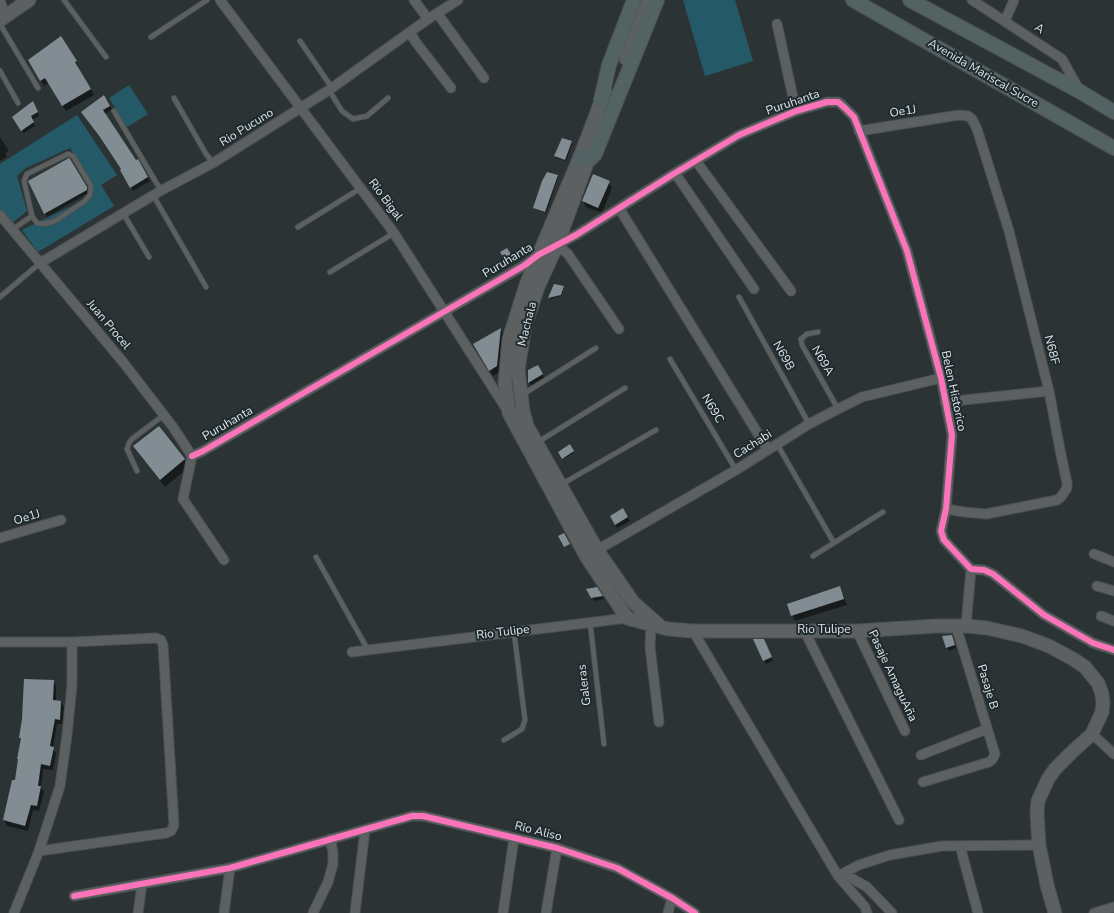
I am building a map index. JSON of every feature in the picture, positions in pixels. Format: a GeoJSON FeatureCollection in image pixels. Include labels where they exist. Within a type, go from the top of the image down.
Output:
{"type":"FeatureCollection","features":[{"type":"Feature","properties":{"kind":"main road"},"geometry":{"type":"LineString","coordinates":[[2,20],[29,0]]}},
{"type":"Feature","properties":{"kind":"main road"},"geometry":{"type":"LineString","coordinates":[[601,100],[608,65],[634,0]]}},
{"type":"Feature","properties":{"kind":"main road","name":"Machala"},"geometry":{"type":"LineString","coordinates":[[626,618],[592,553],[560,485],[527,426],[523,411],[518,370],[525,325],[538,286],[557,245],[601,100],[641,0]]}},
{"type":"Feature","properties":{"kind":"main road","name":"Machala"},"geometry":{"type":"LineString","coordinates":[[649,0],[584,158],[538,255],[526,285],[510,339],[505,383],[509,413],[592,553],[633,602],[656,626]]}},
{"type":"Feature","properties":{"kind":"main road"},"geometry":{"type":"LineString","coordinates":[[584,158],[592,157],[598,148],[657,0]]}},
{"type":"Feature","properties":{"kind":"main road","name":"Avenida Mariscal Sucre"},"geometry":{"type":"LineString","coordinates":[[853,0],[1114,148]]}},
{"type":"Feature","properties":{"kind":"main road"},"geometry":{"type":"LineString","coordinates":[[910,0],[1079,91],[1114,112]]}},
{"type":"Feature","properties":{"kind":"main road","name":"Rio Tulipe"},"geometry":{"type":"LineString","coordinates":[[626,618],[677,631],[857,631],[937,626],[987,628],[1022,636],[1049,646],[1085,667],[1098,683],[1102,694],[1102,712],[1092,734],[1055,769],[1048,779],[1040,796],[1037,813],[1038,845],[1055,913]]}},
{"type":"Feature","properties":{"kind":"street","name":"Rio Bigal"},"geometry":{"type":"LineString","coordinates":[[220,0],[302,107],[394,233],[509,413]]}},
{"type":"Feature","properties":{"kind":"street"},"geometry":{"type":"LineString","coordinates":[[414,0],[428,19]]}},
{"type":"Feature","properties":{"kind":"street","name":"Rio Pucuno"},"geometry":{"type":"LineString","coordinates":[[40,262],[153,195],[213,163],[330,89],[428,19],[458,0]]}},
{"type":"Feature","properties":{"kind":"street","name":"A"},"geometry":{"type":"LineString","coordinates":[[972,0],[1062,59],[1079,91]]}},
{"type":"Feature","properties":{"kind":"street"},"geometry":{"type":"LineString","coordinates":[[1005,21],[1014,0]]}},
{"type":"Feature","properties":{"kind":"street"},"geometry":{"type":"LineString","coordinates":[[0,1],[2,20]]}},
{"type":"Feature","properties":{"kind":"street"},"geometry":{"type":"LineString","coordinates":[[437,13],[484,78]]}},
{"type":"Feature","properties":{"kind":"street"},"geometry":{"type":"LineString","coordinates":[[777,24],[796,111]]}},
{"type":"Feature","properties":{"kind":"street"},"geometry":{"type":"LineString","coordinates":[[410,32],[415,41],[451,88]]}},
{"type":"Feature","properties":{"kind":"street","name":"Puruhanta"},"geometry":{"type":"LineString","coordinates":[[192,456],[444,310],[525,265],[538,255],[576,235],[739,135],[796,111],[827,102],[838,102],[841,104]]}},
{"type":"Feature","properties":{"kind":"street","name":"Belen Historico"},"geometry":{"type":"LineString","coordinates":[[841,104],[854,117],[907,251],[941,378],[952,434],[946,508],[940,531],[944,540],[971,569]]}},
{"type":"Feature","properties":{"kind":"street","name":"N68F"},"geometry":{"type":"LineString","coordinates":[[946,508],[964,512],[986,514],[1057,500],[1062,498],[1068,483],[1060,450],[1050,391],[1009,231],[977,129],[972,119],[968,116],[959,115],[950,117]]}},
{"type":"Feature","properties":{"kind":"street","name":"Oe1J"},"geometry":{"type":"LineString","coordinates":[[859,131],[950,117]]}},
{"type":"Feature","properties":{"kind":"street"},"geometry":{"type":"LineString","coordinates":[[696,161],[791,291]]}},
{"type":"Feature","properties":{"kind":"street"},"geometry":{"type":"LineString","coordinates":[[675,173],[754,289]]}},
{"type":"Feature","properties":{"kind":"street"},"geometry":{"type":"LineString","coordinates":[[619,208],[768,450]]}},
{"type":"Feature","properties":{"kind":"street","name":"Juan Procel"},"geometry":{"type":"LineString","coordinates":[[0,215],[123,362],[164,415],[192,456]]}},
{"type":"Feature","properties":{"kind":"street"},"geometry":{"type":"LineString","coordinates":[[557,245],[568,254],[620,329]]}},
{"type":"Feature","properties":{"kind":"street","name":"Cachabi"},"geometry":{"type":"LineString","coordinates":[[592,553],[736,470],[809,424],[838,409],[862,397],[941,378]]}},
{"type":"Feature","properties":{"kind":"street"},"geometry":{"type":"LineString","coordinates":[[945,402],[1050,391]]}},
{"type":"Feature","properties":{"kind":"street"},"geometry":{"type":"LineString","coordinates":[[509,413],[523,411]]}},
{"type":"Feature","properties":{"kind":"street"},"geometry":{"type":"LineString","coordinates":[[192,456],[183,499],[224,560]]}},
{"type":"Feature","properties":{"kind":"street","name":"Oe1J"},"geometry":{"type":"LineString","coordinates":[[0,538],[61,520]]}},
{"type":"Feature","properties":{"kind":"street"},"geometry":{"type":"LineString","coordinates":[[1094,554],[1114,562]]}},
{"type":"Feature","properties":{"kind":"street"},"geometry":{"type":"LineString","coordinates":[[961,626],[971,569],[984,570],[993,574],[1044,615],[1093,643],[1114,650]]}},
{"type":"Feature","properties":{"kind":"street"},"geometry":{"type":"LineString","coordinates":[[1097,586],[1114,591]]}},
{"type":"Feature","properties":{"kind":"street"},"geometry":{"type":"LineString","coordinates":[[1101,616],[1114,620]]}},
{"type":"Feature","properties":{"kind":"street","name":"Rio Tulipe"},"geometry":{"type":"LineString","coordinates":[[352,652],[626,618]]}},
{"type":"Feature","properties":{"kind":"street"},"geometry":{"type":"LineString","coordinates":[[656,626],[650,647],[659,722]]}},
{"type":"Feature","properties":{"kind":"street","name":"Pasaje B"},"geometry":{"type":"LineString","coordinates":[[923,782],[989,762],[995,754],[987,729],[961,626]]}},
{"type":"Feature","properties":{"kind":"street"},"geometry":{"type":"LineString","coordinates":[[804,630],[899,820]]}},
{"type":"Feature","properties":{"kind":"street"},"geometry":{"type":"LineString","coordinates":[[693,631],[838,876],[865,907],[867,913]]}},
{"type":"Feature","properties":{"kind":"street","name":"Pasaje AmaguAña"},"geometry":{"type":"LineString","coordinates":[[857,631],[905,731]]}},
{"type":"Feature","properties":{"kind":"street"},"geometry":{"type":"LineString","coordinates":[[0,642],[72,642],[156,638],[161,640],[163,645],[174,825],[171,831],[166,833],[39,851]]}},
{"type":"Feature","properties":{"kind":"street"},"geometry":{"type":"LineString","coordinates":[[14,913],[39,851],[60,786],[72,685],[72,642]]}},
{"type":"Feature","properties":{"kind":"street"},"geometry":{"type":"LineString","coordinates":[[921,755],[987,729]]}},
{"type":"Feature","properties":{"kind":"street"},"geometry":{"type":"LineString","coordinates":[[1092,734],[1114,754]]}},
{"type":"Feature","properties":{"kind":"street","name":"Rio Aliso"},"geometry":{"type":"LineString","coordinates":[[74,896],[230,868],[365,830],[401,818],[423,816],[557,848],[618,868],[672,898],[695,913]]}},
{"type":"Feature","properties":{"kind":"street"},"geometry":{"type":"LineString","coordinates":[[354,913],[365,830]]}},
{"type":"Feature","properties":{"kind":"street"},"geometry":{"type":"LineString","coordinates":[[503,913],[514,838]]}},
{"type":"Feature","properties":{"kind":"street"},"geometry":{"type":"LineString","coordinates":[[313,913],[328,882],[333,852],[330,839]]}},
{"type":"Feature","properties":{"kind":"street"},"geometry":{"type":"LineString","coordinates":[[838,876],[859,865],[890,855],[942,846],[1038,845]]}},
{"type":"Feature","properties":{"kind":"street"},"geometry":{"type":"LineString","coordinates":[[960,846],[978,913]]}},
{"type":"Feature","properties":{"kind":"street"},"geometry":{"type":"LineString","coordinates":[[546,913],[557,848]]}},
{"type":"Feature","properties":{"kind":"street"},"geometry":{"type":"LineString","coordinates":[[224,913],[230,868]]}},
{"type":"Feature","properties":{"kind":"street"},"geometry":{"type":"LineString","coordinates":[[838,876],[853,879],[867,887],[892,913]]}},
{"type":"Feature","properties":{"kind":"street"},"geometry":{"type":"LineString","coordinates":[[138,913],[142,884]]}},
{"type":"Feature","properties":{"kind":"street"},"geometry":{"type":"LineString","coordinates":[[668,913],[672,898]]}},
{"type":"Feature","properties":{"kind":"street"},"geometry":{"type":"LineString","coordinates":[[1094,913],[1114,907]]}},
{"type":"Feature","properties":{"kind":"lane"},"geometry":{"type":"LineString","coordinates":[[64,0],[106,57]]}},
{"type":"Feature","properties":{"kind":"lane"},"geometry":{"type":"LineString","coordinates":[[151,36],[207,0]]}},
{"type":"Feature","properties":{"kind":"lane"},"geometry":{"type":"LineString","coordinates":[[2,20],[38,88]]}},
{"type":"Feature","properties":{"kind":"lane"},"geometry":{"type":"LineString","coordinates":[[300,41],[342,111],[353,119],[367,116],[388,98]]}},
{"type":"Feature","properties":{"kind":"lane"},"geometry":{"type":"LineString","coordinates":[[0,71],[18,103]]}},
{"type":"Feature","properties":{"kind":"lane"},"geometry":{"type":"LineString","coordinates":[[174,98],[206,154],[213,163]]}},
{"type":"Feature","properties":{"kind":"lane"},"geometry":{"type":"LineString","coordinates":[[114,111],[162,190]]}},
{"type":"Feature","properties":{"kind":"lane"},"geometry":{"type":"LineString","coordinates":[[68,154],[73,156],[90,186],[90,195],[85,201],[55,221],[44,224],[37,223],[32,216],[24,181],[27,174],[68,154]]}},
{"type":"Feature","properties":{"kind":"lane"},"geometry":{"type":"LineString","coordinates":[[298,227],[361,188]]}},
{"type":"Feature","properties":{"kind":"lane"},"geometry":{"type":"LineString","coordinates":[[153,195],[206,287]]}},
{"type":"Feature","properties":{"kind":"lane"},"geometry":{"type":"LineString","coordinates":[[123,213],[149,257]]}},
{"type":"Feature","properties":{"kind":"lane"},"geometry":{"type":"LineString","coordinates":[[13,229],[32,216]]}},
{"type":"Feature","properties":{"kind":"lane"},"geometry":{"type":"LineString","coordinates":[[330,272],[394,233]]}},
{"type":"Feature","properties":{"kind":"lane"},"geometry":{"type":"LineString","coordinates":[[0,297],[40,262]]}},
{"type":"Feature","properties":{"kind":"lane","name":"N69B"},"geometry":{"type":"LineString","coordinates":[[739,296],[809,424]]}},
{"type":"Feature","properties":{"kind":"lane","name":"N69A"},"geometry":{"type":"LineString","coordinates":[[818,332],[807,334],[801,339],[802,345],[838,409]]}},
{"type":"Feature","properties":{"kind":"lane"},"geometry":{"type":"LineString","coordinates":[[521,396],[596,348]]}},
{"type":"Feature","properties":{"kind":"lane","name":"N69C"},"geometry":{"type":"LineString","coordinates":[[670,359],[736,470]]}},
{"type":"Feature","properties":{"kind":"lane"},"geometry":{"type":"LineString","coordinates":[[536,443],[625,388]]}},
{"type":"Feature","properties":{"kind":"lane"},"geometry":{"type":"LineString","coordinates":[[137,471],[127,449],[128,443],[164,415]]}},
{"type":"Feature","properties":{"kind":"lane"},"geometry":{"type":"LineString","coordinates":[[560,485],[656,430]]}},
{"type":"Feature","properties":{"kind":"lane"},"geometry":{"type":"LineString","coordinates":[[777,444],[834,543]]}},
{"type":"Feature","properties":{"kind":"lane"},"geometry":{"type":"LineString","coordinates":[[813,556],[883,512]]}},
{"type":"Feature","properties":{"kind":"lane"},"geometry":{"type":"LineString","coordinates":[[316,557],[368,650]]}},
{"type":"Feature","properties":{"kind":"lane","name":"Galeras"},"geometry":{"type":"LineString","coordinates":[[590,622],[604,744]]}},
{"type":"Feature","properties":{"kind":"lane"},"geometry":{"type":"LineString","coordinates":[[504,740],[522,729],[525,720],[514,632]]}},
{"type":"Feature","properties":{"kind":"shaded area"},"geometry":{"type":"Polygon","coordinates":[[[683,0],[735,0],[753,61],[705,76],[683,0]]]}},
{"type":"Feature","properties":{"kind":"shaded area"},"geometry":{"type":"Polygon","coordinates":[[[129,85],[148,114],[127,127],[109,98],[129,85]]]}},
{"type":"Feature","properties":{"kind":"shaded area"},"geometry":{"type":"Polygon","coordinates":[[[77,115],[117,175],[101,185],[114,206],[38,252],[22,230],[86,199],[91,182],[70,148],[26,168],[17,176],[27,211],[11,224],[0,209],[0,164],[77,115]]]}},
{"type":"Feature","properties":{"kind":"building"},"geometry":{"type":"Polygon","coordinates":[[[61,36],[77,61],[75,62],[91,89],[62,106],[45,78],[40,81],[28,60],[61,36]]]}},
{"type":"Feature","properties":{"kind":"building"},"geometry":{"type":"Polygon","coordinates":[[[104,95],[110,106],[103,110],[136,160],[138,159],[148,177],[130,188],[120,170],[121,169],[81,112],[104,95]]]}},
{"type":"Feature","properties":{"kind":"building"},"geometry":{"type":"Polygon","coordinates":[[[33,101],[38,112],[31,116],[34,122],[21,131],[12,117],[33,101]]]}},
{"type":"Feature","properties":{"kind":"building"},"geometry":{"type":"Polygon","coordinates":[[[562,138],[572,141],[565,160],[554,156],[562,138]]]}},
{"type":"Feature","properties":{"kind":"building"},"geometry":{"type":"Polygon","coordinates":[[[69,158],[87,187],[87,190],[44,214],[28,181],[69,158]]]}},
{"type":"Feature","properties":{"kind":"building"},"geometry":{"type":"Polygon","coordinates":[[[547,172],[558,175],[545,212],[533,208],[542,181],[547,172]]]}},
{"type":"Feature","properties":{"kind":"building"},"geometry":{"type":"Polygon","coordinates":[[[593,174],[610,181],[598,208],[582,201],[593,174]]]}},
{"type":"Feature","properties":{"kind":"building"},"geometry":{"type":"Polygon","coordinates":[[[507,248],[514,259],[507,263],[500,252],[507,248]]]}},
{"type":"Feature","properties":{"kind":"building"},"geometry":{"type":"Polygon","coordinates":[[[554,284],[564,286],[561,295],[548,298],[554,284]]]}},
{"type":"Feature","properties":{"kind":"building"},"geometry":{"type":"Polygon","coordinates":[[[501,328],[497,366],[489,371],[473,344],[501,328]]]}},
{"type":"Feature","properties":{"kind":"building"},"geometry":{"type":"Polygon","coordinates":[[[538,365],[543,374],[528,383],[528,370],[538,365]]]}},
{"type":"Feature","properties":{"kind":"building"},"geometry":{"type":"Polygon","coordinates":[[[159,426],[185,459],[160,480],[133,446],[159,426]]]}},
{"type":"Feature","properties":{"kind":"building"},"geometry":{"type":"Polygon","coordinates":[[[570,444],[574,451],[562,459],[558,452],[570,444]]]}},
{"type":"Feature","properties":{"kind":"building"},"geometry":{"type":"Polygon","coordinates":[[[623,508],[628,517],[615,525],[610,516],[623,508]]]}},
{"type":"Feature","properties":{"kind":"building"},"geometry":{"type":"Polygon","coordinates":[[[564,533],[570,544],[564,547],[558,536],[564,533]]]}},
{"type":"Feature","properties":{"kind":"building"},"geometry":{"type":"Polygon","coordinates":[[[840,586],[844,599],[791,616],[787,604],[840,586]]]}},
{"type":"Feature","properties":{"kind":"building"},"geometry":{"type":"Polygon","coordinates":[[[597,587],[603,596],[591,598],[586,589],[597,587]]]}},
{"type":"Feature","properties":{"kind":"building"},"geometry":{"type":"Polygon","coordinates":[[[952,635],[955,645],[946,648],[942,636],[952,635]]]}},
{"type":"Feature","properties":{"kind":"building"},"geometry":{"type":"Polygon","coordinates":[[[753,639],[764,639],[772,657],[763,661],[753,639]]]}},
{"type":"Feature","properties":{"kind":"building"},"geometry":{"type":"Polygon","coordinates":[[[24,679],[54,680],[53,700],[61,701],[60,720],[55,719],[50,746],[54,747],[50,766],[41,764],[38,786],[41,786],[37,806],[31,805],[25,826],[3,820],[12,780],[15,780],[21,738],[19,738],[22,719],[24,679]]]}},
{"type":"Feature","properties":{"kind":"cycle path"},"geometry":{"type":"LineString","coordinates":[[192,456],[525,265],[538,255],[576,235],[739,135],[796,111],[827,102],[838,102],[854,117],[907,251],[941,378],[952,435],[946,509],[941,531],[944,540],[971,569],[984,570],[993,574],[1044,615],[1093,643],[1114,650]]}},
{"type":"Feature","properties":{"kind":"cycle path"},"geometry":{"type":"LineString","coordinates":[[74,896],[230,868],[412,816],[423,816],[557,848],[617,868],[672,898],[695,913]]}}]}
